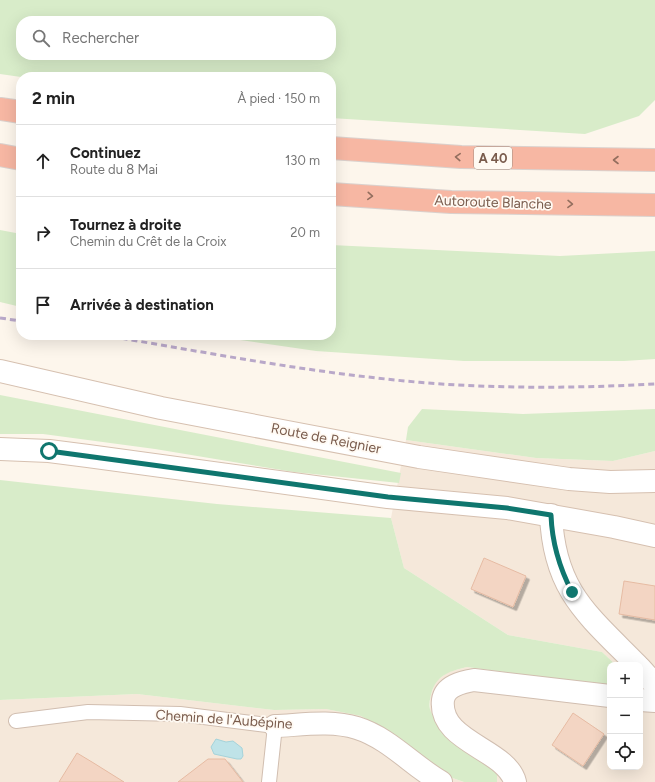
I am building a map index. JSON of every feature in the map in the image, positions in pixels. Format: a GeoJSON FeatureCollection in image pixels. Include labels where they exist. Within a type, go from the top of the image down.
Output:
{"type":"FeatureCollection","features":[{"type":"Feature","properties":{"kind":"highway"},"geometry":{"type":"LineString","coordinates":[[0,109],[16,111]]}},
{"type":"Feature","properties":{"kind":"highway","name":"A 40"},"geometry":{"type":"LineString","coordinates":[[336,148],[462,157],[655,160]]}},
{"type":"Feature","properties":{"kind":"highway"},"geometry":{"type":"LineString","coordinates":[[0,155],[16,157]]}},
{"type":"Feature","properties":{"kind":"highway","name":"Autoroute Blanche"},"geometry":{"type":"LineString","coordinates":[[336,194],[451,202],[655,205]]}},
{"type":"Feature","properties":{"kind":"main road","name":"Route de Reignier"},"geometry":{"type":"LineString","coordinates":[[0,371],[161,408],[426,458],[569,479],[610,482],[655,481]]}},
{"type":"Feature","properties":{"kind":"main road"},"geometry":{"type":"LineString","coordinates":[[0,449],[49,451],[388,497],[507,508],[551,515],[655,536]]}},
{"type":"Feature","properties":{"kind":"main road"},"geometry":{"type":"LineString","coordinates":[[551,515],[553,540],[557,559],[572,592],[591,620],[634,662]]}},
{"type":"Feature","properties":{"kind":"main road"},"geometry":{"type":"LineString","coordinates":[[643,671],[655,685]]}},
{"type":"Feature","properties":{"kind":"main road"},"geometry":{"type":"LineString","coordinates":[[515,782],[508,770],[500,762],[476,747],[452,725],[444,710],[444,696],[448,690],[459,683],[474,680],[607,696]]}},
{"type":"Feature","properties":{"kind":"main road"},"geometry":{"type":"LineString","coordinates":[[643,700],[655,701]]}},
{"type":"Feature","properties":{"kind":"main road","name":"Chemin de l'Aubépine"},"geometry":{"type":"LineString","coordinates":[[274,726],[324,724],[357,728],[393,748],[441,782]]}},
{"type":"Feature","properties":{"kind":"lane","name":"Chemin de l'Aubépine"},"geometry":{"type":"LineString","coordinates":[[16,721],[88,712],[180,714],[274,726]]}},
{"type":"Feature","properties":{"kind":"lane"},"geometry":{"type":"LineString","coordinates":[[268,782],[274,726]]}},
{"type":"Feature","properties":{"kind":"shaded area"},"geometry":{"type":"Polygon","coordinates":[[[406,440],[536,458],[613,461],[655,451],[655,782],[497,782],[497,775],[437,722],[430,711],[430,698],[435,682],[448,672],[467,667],[607,686],[607,770],[643,770],[643,662],[613,662],[602,652],[508,635],[404,568],[391,518],[406,440]]]}},
{"type":"Feature","properties":{"kind":"shaded area"},"geometry":{"type":"Polygon","coordinates":[[[137,694],[274,710],[326,709],[361,716],[387,731],[444,775],[464,782],[0,782],[0,700],[137,694]]]}},
{"type":"Feature","properties":{"kind":"green space"},"geometry":{"type":"Polygon","coordinates":[[[0,0],[655,0],[655,100],[639,116],[585,134],[336,118],[336,72],[16,72],[16,76],[0,74],[0,0]]]}},
{"type":"Feature","properties":{"kind":"green space"},"geometry":{"type":"Polygon","coordinates":[[[0,230],[16,233],[16,306],[0,302],[0,230]]]}},
{"type":"Feature","properties":{"kind":"green space"},"geometry":{"type":"Polygon","coordinates":[[[336,245],[560,256],[655,251],[655,359],[624,361],[464,361],[316,351],[240,340],[336,340],[336,245]]]}},
{"type":"Feature","properties":{"kind":"green space"},"geometry":{"type":"Polygon","coordinates":[[[0,395],[401,473],[399,483],[294,472],[155,449],[43,434],[0,434],[0,395]]]}},
{"type":"Feature","properties":{"kind":"green space"},"geometry":{"type":"Polygon","coordinates":[[[422,409],[523,414],[655,409],[655,451],[613,461],[536,458],[406,440],[408,427],[422,409]]]}},
{"type":"Feature","properties":{"kind":"green space"},"geometry":{"type":"Polygon","coordinates":[[[0,480],[217,504],[391,518],[404,568],[508,635],[602,652],[613,662],[607,662],[607,686],[467,667],[450,672],[441,677],[432,691],[429,705],[431,712],[435,719],[450,735],[494,770],[497,775],[497,782],[464,782],[444,775],[387,731],[361,716],[326,709],[274,710],[137,694],[0,700],[0,480]]]}},
{"type":"Feature","properties":{"kind":"water"},"geometry":{"type":"Polygon","coordinates":[[[216,739],[226,742],[233,741],[242,748],[243,756],[241,759],[214,754],[211,747],[216,739]]]}},
{"type":"Feature","properties":{"kind":"building"},"geometry":{"type":"Polygon","coordinates":[[[484,558],[526,576],[513,607],[471,589],[484,558]]]}},
{"type":"Feature","properties":{"kind":"building"},"geometry":{"type":"Polygon","coordinates":[[[624,581],[655,586],[655,620],[619,614],[624,581]]]}},
{"type":"Feature","properties":{"kind":"building"},"geometry":{"type":"Polygon","coordinates":[[[573,713],[604,734],[583,766],[552,745],[573,713]]]}},
{"type":"Feature","properties":{"kind":"building"},"geometry":{"type":"Polygon","coordinates":[[[77,753],[92,762],[124,782],[59,782],[77,753]]]}},
{"type":"Feature","properties":{"kind":"building"},"geometry":{"type":"Polygon","coordinates":[[[208,759],[225,759],[243,782],[178,782],[208,759]]]}},
{"type":"Feature","properties":{"kind":"railway"},"geometry":{"type":"LineString","coordinates":[[0,318],[16,320]]}},
{"type":"Feature","properties":{"kind":"railway"},"geometry":{"type":"LineString","coordinates":[[132,340],[308,369],[412,382],[516,387],[585,387],[655,384]]}},
{"type":"Feature","properties":{"kind":"route"},"geometry":{"type":"LineString","coordinates":[[49,451],[388,497],[507,508],[551,515],[551,528],[557,559],[572,592]]}}]}
